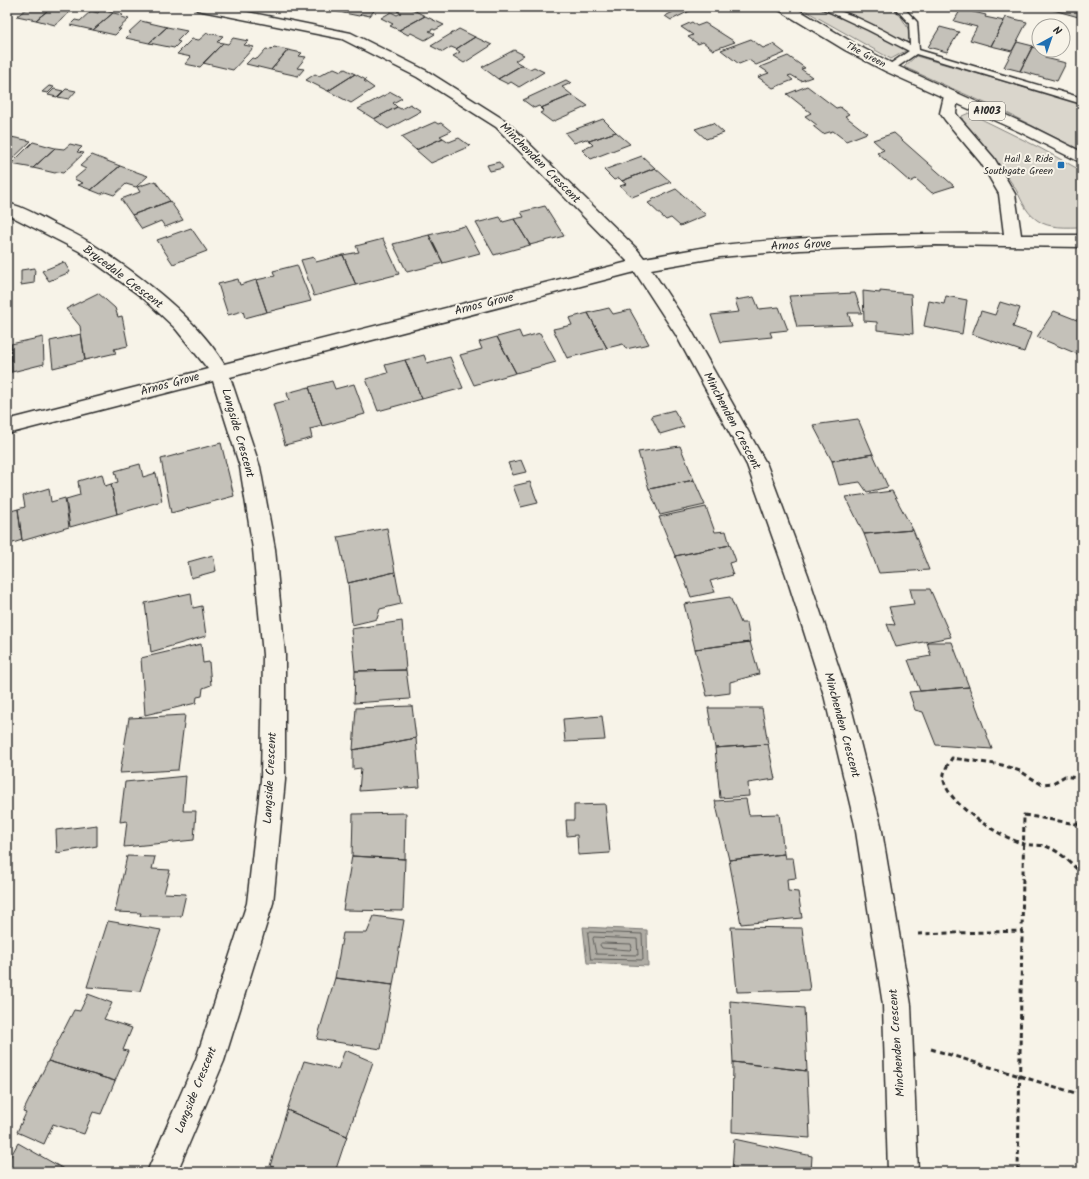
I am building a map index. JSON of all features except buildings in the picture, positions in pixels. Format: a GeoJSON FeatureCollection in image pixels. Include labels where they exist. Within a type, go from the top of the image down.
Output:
{"type":"FeatureCollection","features":[{"type":"Feature","properties":{"kind":"street","name":"Minchenden Crescent"},"geometry":{"type":"LineString","coordinates":[[202,7],[346,36],[422,74],[502,124],[630,252],[684,333],[757,465],[797,575],[836,695],[868,825],[897,1005],[903,1172]]}},
{"type":"Feature","properties":{"kind":"street","name":"The Green"},"geometry":{"type":"LineString","coordinates":[[784,7],[850,47],[890,68],[1011,122],[1082,158]]}},
{"type":"Feature","properties":{"kind":"street"},"geometry":{"type":"LineString","coordinates":[[951,96],[948,113],[950,117],[988,161],[1007,194],[1013,239],[1082,241]]}},
{"type":"Feature","properties":{"kind":"street","name":"Brycedale Crescent"},"geometry":{"type":"LineString","coordinates":[[7,208],[16,211],[85,247],[148,294],[181,323],[212,358],[219,372]]}},
{"type":"Feature","properties":{"kind":"street","name":"Arnos Grove"},"geometry":{"type":"LineString","coordinates":[[7,427],[639,264],[720,251],[800,244],[1013,239]]}},
{"type":"Feature","properties":{"kind":"street","name":"Langside Crescent"},"geometry":{"type":"LineString","coordinates":[[162,1172],[210,1061],[260,903],[273,780],[274,655],[264,549],[250,467],[219,372]]}},
{"type":"Feature","properties":{"kind":"lane"},"geometry":{"type":"LineString","coordinates":[[823,7],[871,28],[914,51],[1082,100]]}},
{"type":"Feature","properties":{"kind":"lane"},"geometry":{"type":"LineString","coordinates":[[898,7],[913,22],[914,51]]}},
{"type":"Feature","properties":{"kind":"lane"},"geometry":{"type":"LineString","coordinates":[[890,68],[914,51]]}},
{"type":"Feature","properties":{"kind":"path"},"geometry":{"type":"LineString","coordinates":[[1082,779],[1065,776],[1056,782],[1043,784],[1031,779],[1018,770],[1001,765],[952,758],[944,769],[944,782],[956,800],[970,814],[997,831],[1023,844],[1049,848],[1082,874]]}},
{"type":"Feature","properties":{"kind":"path"},"geometry":{"type":"LineString","coordinates":[[1018,1172],[1024,815],[1082,825]]}},
{"type":"Feature","properties":{"kind":"path"},"geometry":{"type":"LineString","coordinates":[[885,935],[1022,931]]}},
{"type":"Feature","properties":{"kind":"path"},"geometry":{"type":"LineString","coordinates":[[898,1038],[1082,1095]]}},
{"type":"Feature","properties":{"kind":"shaded area"},"geometry":{"type":"Polygon","coordinates":[[[799,7],[816,7],[869,30],[907,50],[891,59],[799,7]]]}},
{"type":"Feature","properties":{"kind":"shaded area"},"geometry":{"type":"Polygon","coordinates":[[[832,7],[885,7],[900,15],[909,30],[909,45],[874,25],[832,7]]]}},
{"type":"Feature","properties":{"kind":"shaded area"},"geometry":{"type":"Polygon","coordinates":[[[916,56],[1082,104],[1082,151],[1003,111],[904,67],[916,56]]]}},
{"type":"Feature","properties":{"kind":"shaded area"},"geometry":{"type":"Polygon","coordinates":[[[969,113],[1038,147],[1082,171],[1082,227],[1047,225],[1032,216],[996,160],[963,123],[962,116],[969,113]]]}},
{"type":"Feature","properties":{"kind":"water"},"geometry":{"type":"Polygon","coordinates":[[[583,927],[647,930],[648,966],[587,963],[583,927]]]}},
{"type":"Feature","properties":{"kind":"place","name":"Hail & Ride Southgate Green"},"geometry":{"type":"Point","coordinates":[1061,165]}}]}
